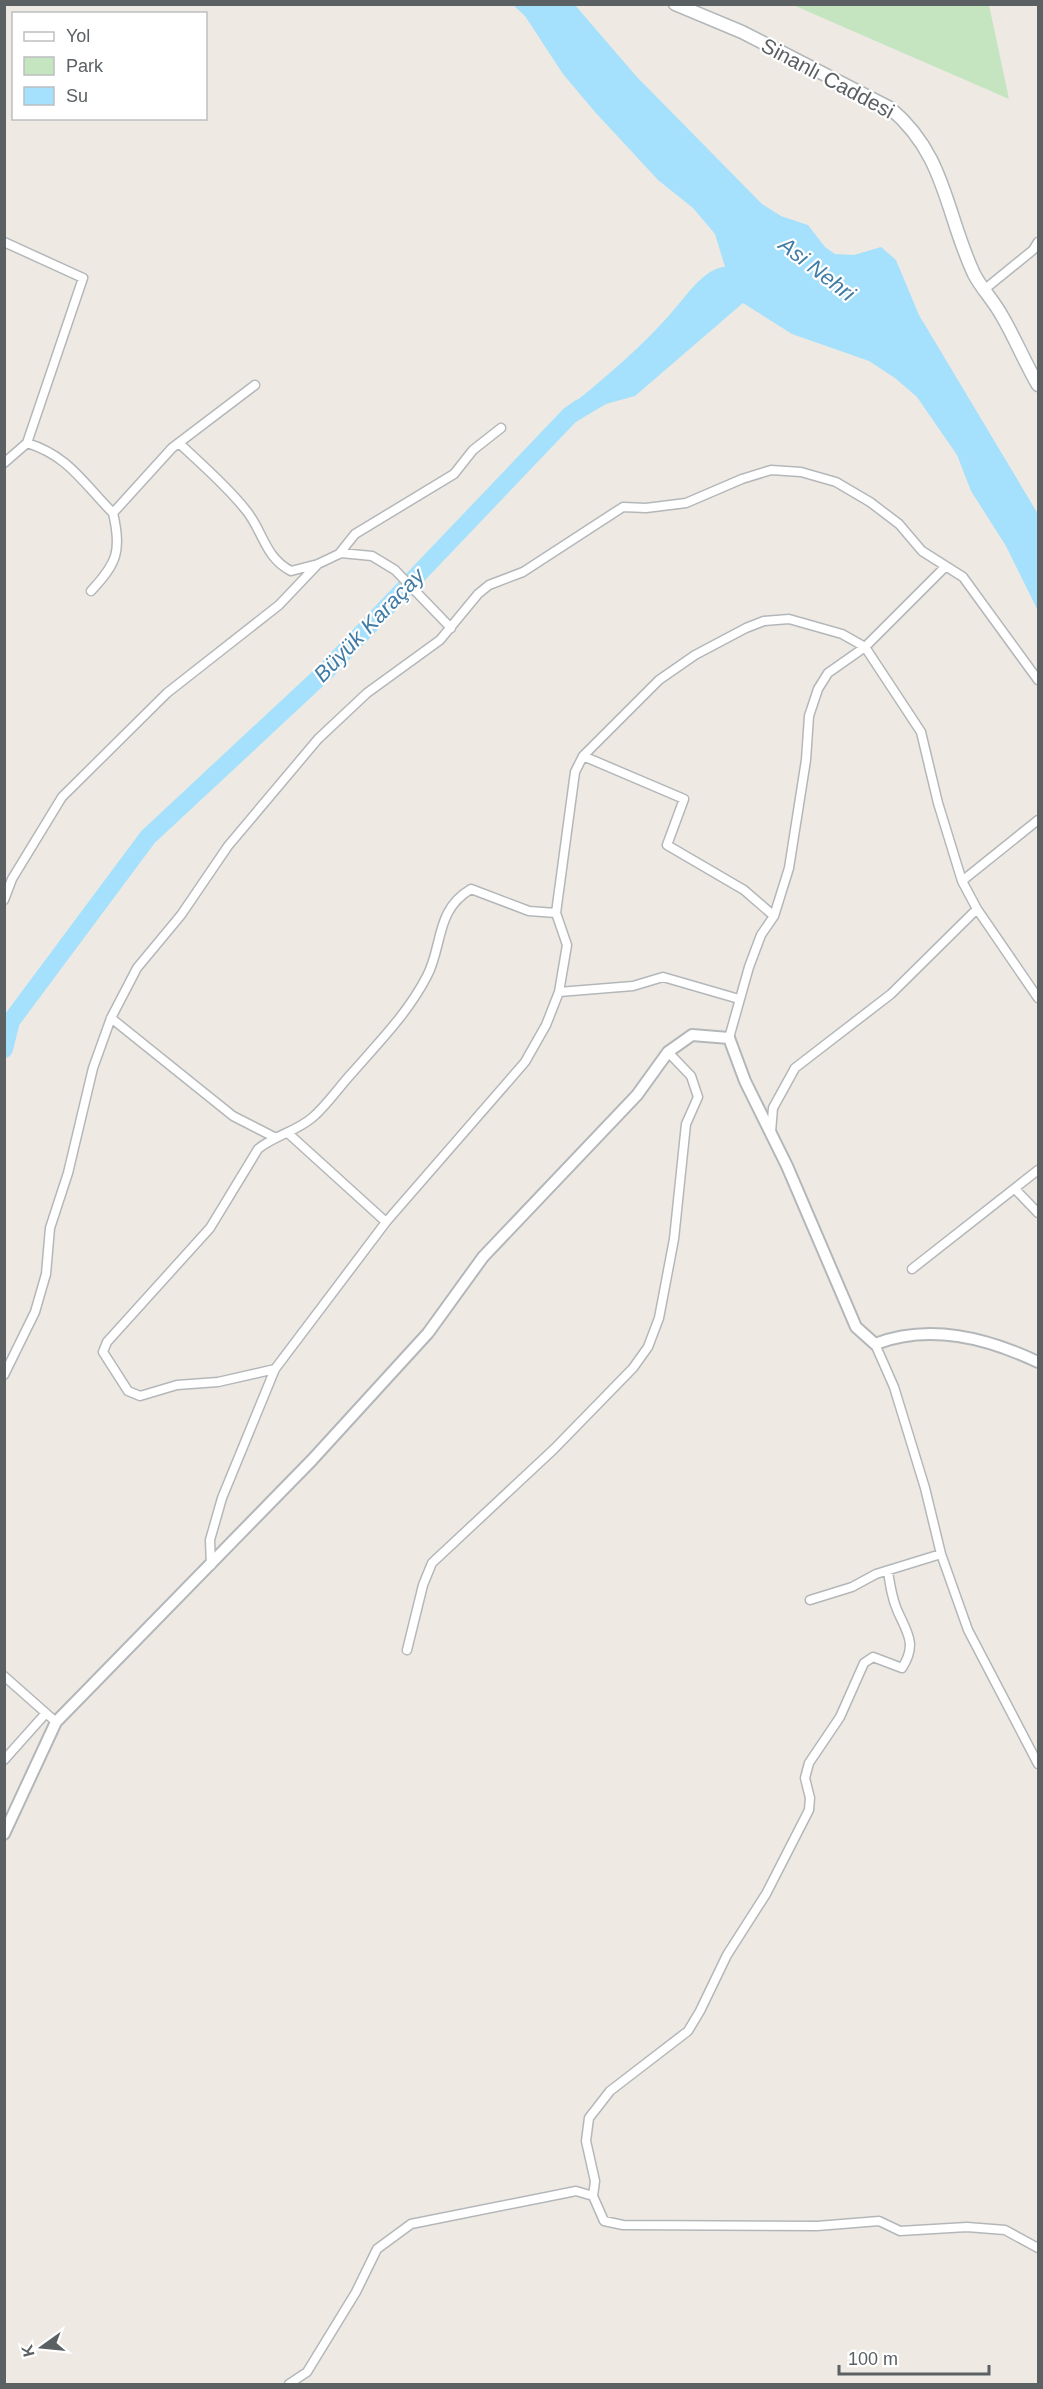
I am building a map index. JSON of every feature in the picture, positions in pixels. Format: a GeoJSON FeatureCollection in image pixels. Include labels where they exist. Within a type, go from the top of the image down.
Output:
{"type":"FeatureCollection","features":[{"type":"Feature","properties":{"kind":"main road","name":"Sinanlı Caddesi"},"geometry":{"type":"LineString","coordinates":[[675,4],[742,32],[890,108],[903,119],[926,146],[937,169],[962,246],[975,277],[986,289],[1037,380]]}},
{"type":"Feature","properties":{"kind":"street"},"geometry":{"type":"LineString","coordinates":[[4,242],[83,278],[27,443],[4,463]]}},
{"type":"Feature","properties":{"kind":"street"},"geometry":{"type":"LineString","coordinates":[[986,289],[1033,250],[1038,242]]}},
{"type":"Feature","properties":{"kind":"street"},"geometry":{"type":"LineString","coordinates":[[113,513],[149,471],[178,443],[255,385]]}},
{"type":"Feature","properties":{"kind":"street"},"geometry":{"type":"LineString","coordinates":[[178,443],[243,506],[256,522],[266,549],[279,565],[291,571],[318,564],[339,554],[355,534],[454,474],[472,450],[501,428]]}},
{"type":"Feature","properties":{"kind":"street"},"geometry":{"type":"LineString","coordinates":[[27,443],[60,457],[113,513],[117,536],[116,557],[108,573],[91,591]]}},
{"type":"Feature","properties":{"kind":"street"},"geometry":{"type":"LineString","coordinates":[[4,1375],[35,1312],[46,1274],[50,1228],[68,1173],[90,1079],[111,1018],[129,983],[151,949],[181,915],[228,846],[318,739],[368,693],[440,640],[478,594],[489,585],[523,572],[623,507],[646,508],[686,503],[742,478],[771,470],[801,472],[836,482],[870,502],[899,524],[922,551],[963,577],[1038,680]]}},
{"type":"Feature","properties":{"kind":"street"},"geometry":{"type":"LineString","coordinates":[[339,554],[372,556],[394,570],[426,600],[450,628]]}},
{"type":"Feature","properties":{"kind":"street"},"geometry":{"type":"LineString","coordinates":[[4,900],[8,877],[62,797],[166,693],[279,605],[318,564]]}},
{"type":"Feature","properties":{"kind":"street"},"geometry":{"type":"LineString","coordinates":[[945,567],[866,647],[828,673],[818,689],[809,716],[806,760],[789,868],[774,916],[761,935],[739,999],[729,1038],[745,1081],[771,1132],[856,1327],[875,1344],[894,1387],[925,1488],[941,1554],[968,1630],[1038,1764]]}},
{"type":"Feature","properties":{"kind":"street"},"geometry":{"type":"LineString","coordinates":[[211,1565],[210,1540],[222,1498],[275,1369],[386,1222],[525,1062],[546,1025],[559,992],[567,945],[556,913],[575,772],[583,756],[659,680],[695,655],[764,621],[789,619],[842,634],[866,647],[921,732],[938,803],[962,881],[977,909],[1038,998]]}},
{"type":"Feature","properties":{"kind":"street"},"geometry":{"type":"LineString","coordinates":[[583,756],[684,799],[667,845],[744,890],[774,916]]}},
{"type":"Feature","properties":{"kind":"street"},"geometry":{"type":"LineString","coordinates":[[962,881],[1038,820]]}},
{"type":"Feature","properties":{"kind":"street"},"geometry":{"type":"LineString","coordinates":[[275,1369],[218,1382],[177,1385],[140,1396],[128,1391],[103,1352],[107,1342],[210,1228],[258,1149],[276,1138],[289,1134],[313,1117],[406,1012],[429,973],[438,933],[459,896],[471,889],[529,911],[556,913]]}},
{"type":"Feature","properties":{"kind":"street"},"geometry":{"type":"LineString","coordinates":[[771,1132],[773,1108],[795,1068],[891,994],[977,909]]}},
{"type":"Feature","properties":{"kind":"street"},"geometry":{"type":"LineString","coordinates":[[559,992],[633,986],[663,977],[739,999]]}},
{"type":"Feature","properties":{"kind":"street"},"geometry":{"type":"LineString","coordinates":[[111,1018],[223,1110],[276,1138]]}},
{"type":"Feature","properties":{"kind":"street"},"geometry":{"type":"LineString","coordinates":[[4,1834],[56,1722],[121,1653],[211,1565],[428,1333],[483,1257],[637,1095],[669,1052],[692,1035],[729,1038]]}},
{"type":"Feature","properties":{"kind":"street"},"geometry":{"type":"LineString","coordinates":[[407,1650],[423,1585],[432,1563],[554,1449],[633,1368],[648,1347],[659,1318],[674,1239],[686,1124],[698,1097],[691,1076],[669,1052]]}},
{"type":"Feature","properties":{"kind":"street"},"geometry":{"type":"LineString","coordinates":[[289,1134],[386,1222]]}},
{"type":"Feature","properties":{"kind":"street"},"geometry":{"type":"LineString","coordinates":[[912,1269],[1016,1190],[1038,1170]]}},
{"type":"Feature","properties":{"kind":"street"},"geometry":{"type":"LineString","coordinates":[[1016,1190],[1038,1213]]}},
{"type":"Feature","properties":{"kind":"street"},"geometry":{"type":"LineString","coordinates":[[875,1344],[893,1337],[925,1334],[970,1336],[1038,1362]]}},
{"type":"Feature","properties":{"kind":"street"},"geometry":{"type":"LineString","coordinates":[[810,1600],[941,1554]]}},
{"type":"Feature","properties":{"kind":"street"},"geometry":{"type":"LineString","coordinates":[[888,1571],[898,1611],[910,1635],[910,1656],[902,1668],[873,1657],[864,1663],[840,1717],[809,1763],[805,1778],[809,1810],[766,1894],[727,1954],[700,2012],[687,2031],[610,2091],[589,2118],[586,2140],[595,2181],[593,2196],[604,2221],[623,2225],[817,2226],[879,2221],[900,2231],[967,2227],[1005,2230],[1038,2248]]}},
{"type":"Feature","properties":{"kind":"street"},"geometry":{"type":"LineString","coordinates":[[4,1676],[56,1722]]}},
{"type":"Feature","properties":{"kind":"street"},"geometry":{"type":"LineString","coordinates":[[4,1760],[45,1713]]}},
{"type":"Feature","properties":{"kind":"street"},"geometry":{"type":"LineString","coordinates":[[290,2385],[307,2372],[356,2292],[377,2249],[411,2224],[576,2191],[593,2196]]}},
{"type":"Feature","properties":{"kind":"green space"},"geometry":{"type":"Polygon","coordinates":[[[793,5],[989,5],[1009,99],[793,5]]]}},
{"type":"Feature","properties":{"kind":"water","name":"Asi Nehri"},"geometry":{"type":"Polygon","coordinates":[[[513,5],[575,5],[636,76],[762,204],[781,216],[808,225],[825,247],[835,254],[854,255],[881,247],[896,260],[919,315],[1038,514],[1038,611],[1006,546],[971,491],[957,455],[917,397],[895,378],[869,361],[792,334],[743,303],[635,396],[606,404],[569,426],[562,423],[557,417],[638,347],[701,279],[713,270],[725,267],[715,234],[693,208],[658,180],[595,112],[563,74],[525,16],[513,5]]]}},
{"type":"Feature","properties":{"kind":"waterway","name":"Büyük Karaçay"},"geometry":{"type":"LineString","coordinates":[[4,1049],[11,1021],[148,837],[324,673],[570,415],[580,408]]}}]}
